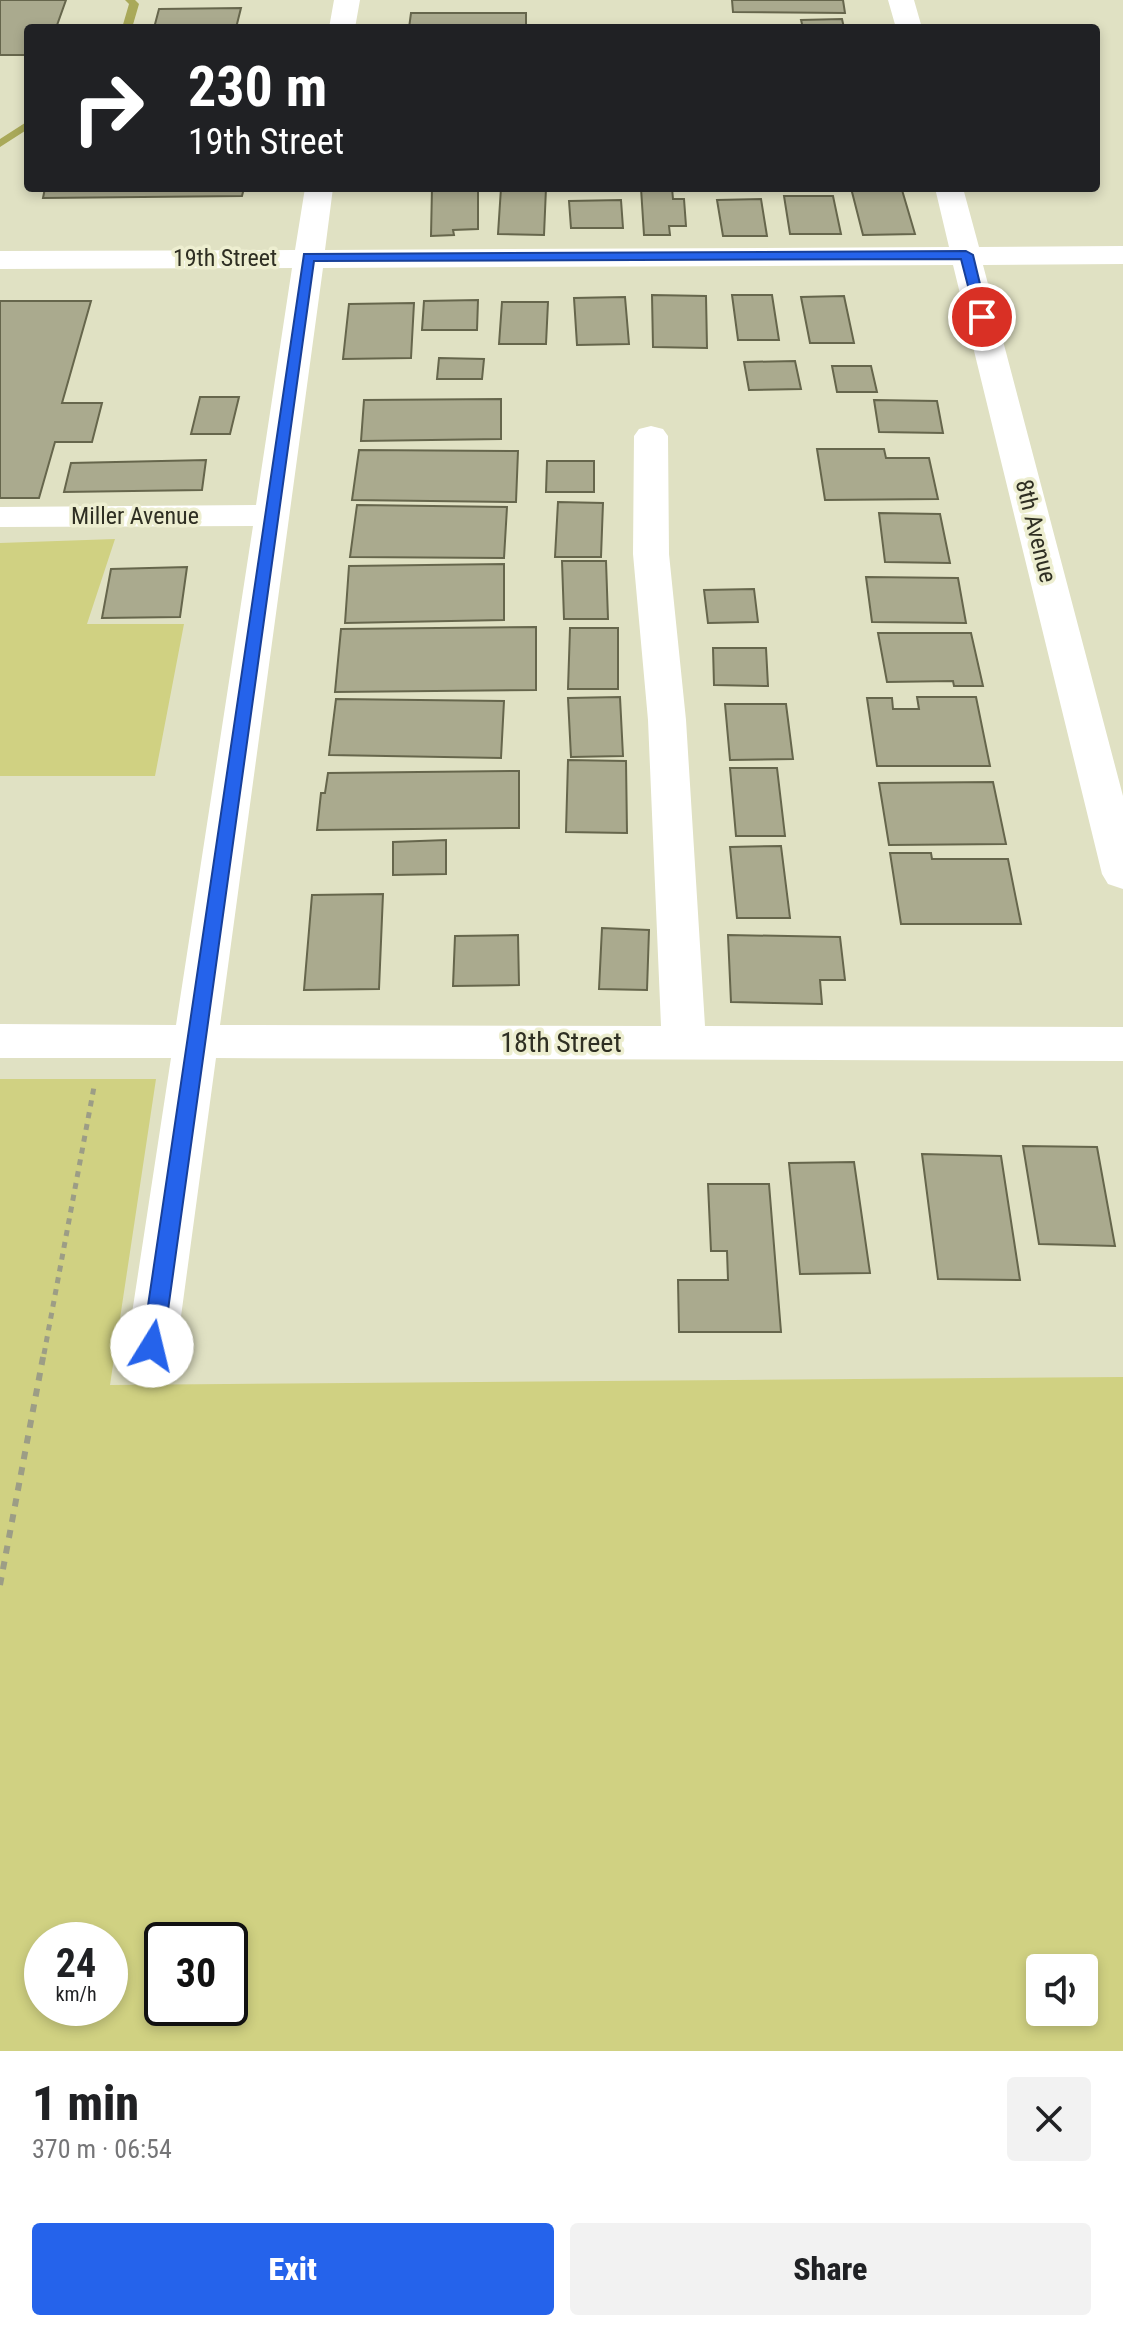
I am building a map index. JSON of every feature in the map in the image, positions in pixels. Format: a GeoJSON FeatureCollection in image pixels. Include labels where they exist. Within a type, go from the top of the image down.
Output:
{"type":"FeatureCollection","features":[{"type":"Feature","properties":{"kind":"street"},"geometry":{"type":"LineString","coordinates":[[343,24],[347,0]]}},
{"type":"Feature","properties":{"kind":"street"},"geometry":{"type":"LineString","coordinates":[[901,0],[908,24]]}},
{"type":"Feature","properties":{"kind":"street"},"geometry":{"type":"LineString","coordinates":[[152,1346],[318,192]]}},
{"type":"Feature","properties":{"kind":"street","name":"8th Avenue"},"geometry":{"type":"LineString","coordinates":[[950,192],[1123,874]]}},
{"type":"Feature","properties":{"kind":"street","name":"19th Street"},"geometry":{"type":"LineString","coordinates":[[0,260],[1123,255]]}},
{"type":"Feature","properties":{"kind":"street"},"geometry":{"type":"LineString","coordinates":[[651,436],[651,554],[667,720],[684,1043]]}},
{"type":"Feature","properties":{"kind":"street","name":"Miller Avenue"},"geometry":{"type":"LineString","coordinates":[[0,517],[270,515]]}},
{"type":"Feature","properties":{"kind":"street","name":"18th Street"},"geometry":{"type":"LineString","coordinates":[[0,1041],[1123,1044]]}},
{"type":"Feature","properties":{"kind":"path"},"geometry":{"type":"LineString","coordinates":[[0,1585],[93,1092]]}},
{"type":"Feature","properties":{"kind":"green space"},"geometry":{"type":"Polygon","coordinates":[[[115,539],[87,624],[184,624],[155,776],[0,776],[0,543],[115,539]]]}},
{"type":"Feature","properties":{"kind":"green space"},"geometry":{"type":"Polygon","coordinates":[[[0,1079],[156,1079],[110,1385],[1123,1377],[1123,2051],[0,2051],[0,1079]]]}},
{"type":"Feature","properties":{"kind":"building"},"geometry":{"type":"Polygon","coordinates":[[[0,0],[66,0],[57,24],[24,24],[24,55],[0,55],[0,0]]]}},
{"type":"Feature","properties":{"kind":"building"},"geometry":{"type":"Polygon","coordinates":[[[732,0],[843,0],[845,13],[733,12],[732,0]]]}},
{"type":"Feature","properties":{"kind":"building"},"geometry":{"type":"Polygon","coordinates":[[[241,8],[237,24],[155,24],[159,9],[241,8]]]}},
{"type":"Feature","properties":{"kind":"building"},"geometry":{"type":"Polygon","coordinates":[[[411,13],[526,13],[526,24],[410,24],[411,13]]]}},
{"type":"Feature","properties":{"kind":"building"},"geometry":{"type":"Polygon","coordinates":[[[842,19],[843,24],[802,24],[801,20],[842,19]]]}},
{"type":"Feature","properties":{"kind":"building"},"geometry":{"type":"Polygon","coordinates":[[[44,192],[243,192],[242,196],[43,198],[44,192]]]}},
{"type":"Feature","properties":{"kind":"building"},"geometry":{"type":"Polygon","coordinates":[[[432,192],[478,192],[478,229],[453,230],[454,235],[431,236],[432,192]]]}},
{"type":"Feature","properties":{"kind":"building"},"geometry":{"type":"Polygon","coordinates":[[[501,192],[546,192],[544,235],[498,234],[501,192]]]}},
{"type":"Feature","properties":{"kind":"building"},"geometry":{"type":"Polygon","coordinates":[[[641,192],[672,192],[673,199],[684,199],[686,226],[669,226],[670,235],[644,235],[641,192]]]}},
{"type":"Feature","properties":{"kind":"building"},"geometry":{"type":"Polygon","coordinates":[[[852,192],[903,192],[915,234],[863,235],[852,192]]]}},
{"type":"Feature","properties":{"kind":"building"},"geometry":{"type":"Polygon","coordinates":[[[784,196],[833,196],[841,234],[790,234],[784,196]]]}},
{"type":"Feature","properties":{"kind":"building"},"geometry":{"type":"Polygon","coordinates":[[[761,199],[767,236],[723,236],[717,200],[761,199]]]}},
{"type":"Feature","properties":{"kind":"building"},"geometry":{"type":"Polygon","coordinates":[[[621,200],[623,228],[571,228],[569,201],[621,200]]]}},
{"type":"Feature","properties":{"kind":"building"},"geometry":{"type":"Polygon","coordinates":[[[652,295],[706,296],[707,348],[653,347],[652,295]]]}},
{"type":"Feature","properties":{"kind":"building"},"geometry":{"type":"Polygon","coordinates":[[[732,295],[772,295],[779,340],[738,340],[732,295]]]}},
{"type":"Feature","properties":{"kind":"building"},"geometry":{"type":"Polygon","coordinates":[[[844,296],[854,343],[810,343],[801,297],[844,296]]]}},
{"type":"Feature","properties":{"kind":"building"},"geometry":{"type":"Polygon","coordinates":[[[625,297],[629,344],[577,345],[574,298],[625,297]]]}},
{"type":"Feature","properties":{"kind":"building"},"geometry":{"type":"Polygon","coordinates":[[[478,300],[477,330],[422,330],[424,301],[478,300]]]}},
{"type":"Feature","properties":{"kind":"building"},"geometry":{"type":"Polygon","coordinates":[[[0,301],[91,301],[62,403],[102,403],[92,442],[55,442],[39,498],[0,498],[0,301]]]}},
{"type":"Feature","properties":{"kind":"building"},"geometry":{"type":"Polygon","coordinates":[[[502,302],[548,302],[546,344],[499,344],[502,302]]]}},
{"type":"Feature","properties":{"kind":"building"},"geometry":{"type":"Polygon","coordinates":[[[414,303],[411,358],[343,359],[349,304],[414,303]]]}},
{"type":"Feature","properties":{"kind":"building"},"geometry":{"type":"Polygon","coordinates":[[[439,358],[484,359],[482,379],[437,379],[439,358]]]}},
{"type":"Feature","properties":{"kind":"building"},"geometry":{"type":"Polygon","coordinates":[[[795,361],[801,389],[749,390],[744,362],[795,361]]]}},
{"type":"Feature","properties":{"kind":"building"},"geometry":{"type":"Polygon","coordinates":[[[832,366],[871,366],[877,392],[837,392],[832,366]]]}},
{"type":"Feature","properties":{"kind":"building"},"geometry":{"type":"Polygon","coordinates":[[[200,397],[239,397],[230,434],[191,434],[200,397]]]}},
{"type":"Feature","properties":{"kind":"building"},"geometry":{"type":"Polygon","coordinates":[[[501,399],[501,439],[361,441],[364,400],[501,399]]]}},
{"type":"Feature","properties":{"kind":"building"},"geometry":{"type":"Polygon","coordinates":[[[874,400],[937,401],[943,433],[879,432],[874,400]]]}},
{"type":"Feature","properties":{"kind":"building"},"geometry":{"type":"Polygon","coordinates":[[[817,449],[884,449],[886,458],[929,458],[938,499],[825,500],[817,449]]]}},
{"type":"Feature","properties":{"kind":"building"},"geometry":{"type":"Polygon","coordinates":[[[359,450],[518,451],[516,502],[352,500],[359,450]]]}},
{"type":"Feature","properties":{"kind":"building"},"geometry":{"type":"Polygon","coordinates":[[[206,460],[202,490],[64,492],[71,463],[206,460]]]}},
{"type":"Feature","properties":{"kind":"building"},"geometry":{"type":"Polygon","coordinates":[[[547,461],[594,461],[594,492],[546,492],[547,461]]]}},
{"type":"Feature","properties":{"kind":"building"},"geometry":{"type":"Polygon","coordinates":[[[558,502],[603,503],[601,557],[555,557],[558,502]]]}},
{"type":"Feature","properties":{"kind":"building"},"geometry":{"type":"Polygon","coordinates":[[[357,505],[507,507],[504,558],[350,557],[357,505]]]}},
{"type":"Feature","properties":{"kind":"building"},"geometry":{"type":"Polygon","coordinates":[[[879,513],[940,514],[950,563],[885,562],[879,513]]]}},
{"type":"Feature","properties":{"kind":"building"},"geometry":{"type":"Polygon","coordinates":[[[562,561],[606,561],[608,619],[564,619],[562,561]]]}},
{"type":"Feature","properties":{"kind":"building"},"geometry":{"type":"Polygon","coordinates":[[[504,564],[504,620],[345,623],[349,566],[504,564]]]}},
{"type":"Feature","properties":{"kind":"building"},"geometry":{"type":"Polygon","coordinates":[[[187,567],[180,617],[102,618],[111,569],[187,567]]]}},
{"type":"Feature","properties":{"kind":"building"},"geometry":{"type":"Polygon","coordinates":[[[866,577],[958,578],[966,623],[872,622],[866,577]]]}},
{"type":"Feature","properties":{"kind":"building"},"geometry":{"type":"Polygon","coordinates":[[[754,589],[758,622],[708,623],[704,590],[754,589]]]}},
{"type":"Feature","properties":{"kind":"building"},"geometry":{"type":"Polygon","coordinates":[[[536,627],[536,690],[335,692],[341,629],[536,627]]]}},
{"type":"Feature","properties":{"kind":"building"},"geometry":{"type":"Polygon","coordinates":[[[570,628],[618,628],[618,689],[568,689],[570,628]]]}},
{"type":"Feature","properties":{"kind":"building"},"geometry":{"type":"Polygon","coordinates":[[[878,633],[971,633],[983,686],[954,686],[953,681],[887,682],[878,633]]]}},
{"type":"Feature","properties":{"kind":"building"},"geometry":{"type":"Polygon","coordinates":[[[713,648],[766,648],[768,686],[714,685],[713,648]]]}},
{"type":"Feature","properties":{"kind":"building"},"geometry":{"type":"Polygon","coordinates":[[[620,697],[623,756],[571,757],[568,698],[620,697]]]}},
{"type":"Feature","properties":{"kind":"building"},"geometry":{"type":"Polygon","coordinates":[[[917,697],[976,697],[990,766],[877,766],[867,698],[892,698],[893,709],[919,709],[917,697]]]}},
{"type":"Feature","properties":{"kind":"building"},"geometry":{"type":"Polygon","coordinates":[[[336,699],[504,701],[501,758],[329,755],[336,699]]]}},
{"type":"Feature","properties":{"kind":"building"},"geometry":{"type":"Polygon","coordinates":[[[725,704],[786,704],[793,759],[730,760],[725,704]]]}},
{"type":"Feature","properties":{"kind":"building"},"geometry":{"type":"Polygon","coordinates":[[[568,760],[626,761],[627,833],[566,832],[568,760]]]}},
{"type":"Feature","properties":{"kind":"building"},"geometry":{"type":"Polygon","coordinates":[[[730,768],[777,768],[785,836],[736,836],[730,768]]]}},
{"type":"Feature","properties":{"kind":"building"},"geometry":{"type":"Polygon","coordinates":[[[519,771],[519,828],[317,830],[321,793],[325,793],[328,773],[519,771]]]}},
{"type":"Feature","properties":{"kind":"building"},"geometry":{"type":"Polygon","coordinates":[[[993,782],[1006,844],[889,845],[879,783],[993,782]]]}},
{"type":"Feature","properties":{"kind":"building"},"geometry":{"type":"Polygon","coordinates":[[[446,840],[446,874],[393,875],[393,842],[446,840]]]}},
{"type":"Feature","properties":{"kind":"building"},"geometry":{"type":"Polygon","coordinates":[[[781,846],[790,918],[737,918],[730,847],[781,846]]]}},
{"type":"Feature","properties":{"kind":"building"},"geometry":{"type":"Polygon","coordinates":[[[890,853],[931,853],[932,859],[1008,859],[1021,924],[901,924],[890,853]]]}},
{"type":"Feature","properties":{"kind":"building"},"geometry":{"type":"Polygon","coordinates":[[[383,894],[379,989],[304,990],[312,895],[383,894]]]}},
{"type":"Feature","properties":{"kind":"building"},"geometry":{"type":"Polygon","coordinates":[[[602,928],[649,930],[647,990],[599,989],[602,928]]]}},
{"type":"Feature","properties":{"kind":"building"},"geometry":{"type":"Polygon","coordinates":[[[518,935],[519,985],[453,986],[455,936],[518,935]]]}},
{"type":"Feature","properties":{"kind":"building"},"geometry":{"type":"Polygon","coordinates":[[[728,935],[840,937],[845,980],[820,980],[822,1004],[731,1002],[728,935]]]}},
{"type":"Feature","properties":{"kind":"building"},"geometry":{"type":"Polygon","coordinates":[[[1023,1146],[1097,1147],[1115,1246],[1039,1244],[1023,1146]]]}},
{"type":"Feature","properties":{"kind":"building"},"geometry":{"type":"Polygon","coordinates":[[[922,1154],[1001,1156],[1020,1280],[938,1279],[922,1154]]]}},
{"type":"Feature","properties":{"kind":"building"},"geometry":{"type":"Polygon","coordinates":[[[854,1162],[870,1273],[800,1274],[789,1163],[854,1162]]]}},
{"type":"Feature","properties":{"kind":"building"},"geometry":{"type":"Polygon","coordinates":[[[708,1184],[769,1184],[781,1332],[679,1332],[678,1280],[728,1280],[727,1251],[711,1251],[708,1184]]]}},
{"type":"Feature","properties":{"kind":"waterway"},"geometry":{"type":"LineString","coordinates":[[128,24],[134,4],[130,0]]}},
{"type":"Feature","properties":{"kind":"waterway"},"geometry":{"type":"LineString","coordinates":[[0,144],[24,127]]}},
{"type":"Feature","properties":{"kind":"route"},"geometry":{"type":"LineString","coordinates":[[152,1346],[198,1042],[308,257],[966,255],[982,317]]}}]}
